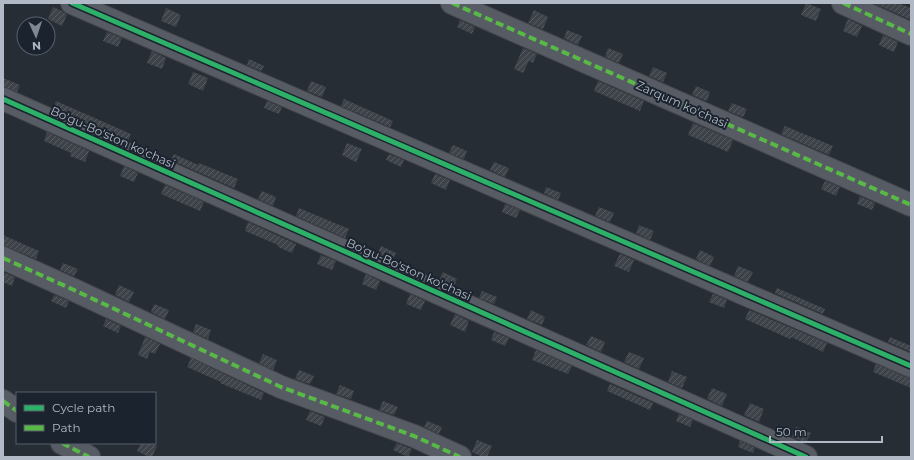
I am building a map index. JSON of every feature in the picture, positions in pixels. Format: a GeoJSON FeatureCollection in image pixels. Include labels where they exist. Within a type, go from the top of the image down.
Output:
{"type":"FeatureCollection","features":[{"type":"Feature","properties":{"kind":"street"},"geometry":{"type":"LineString","coordinates":[[72,3],[911,366]]}},
{"type":"Feature","properties":{"kind":"street","name":"Zarqum ko'chasi"},"geometry":{"type":"LineString","coordinates":[[452,3],[911,205]]}},
{"type":"Feature","properties":{"kind":"street"},"geometry":{"type":"LineString","coordinates":[[843,3],[911,34]]}},
{"type":"Feature","properties":{"kind":"street","name":"Bo'gu-Bo'ston ko'chasi"},"geometry":{"type":"LineString","coordinates":[[3,99],[806,457]]}},
{"type":"Feature","properties":{"kind":"street"},"geometry":{"type":"LineString","coordinates":[[3,258],[281,387],[414,436],[460,457]]}},
{"type":"Feature","properties":{"kind":"street"},"geometry":{"type":"LineString","coordinates":[[3,401],[16,410]]}},
{"type":"Feature","properties":{"kind":"street"},"geometry":{"type":"LineString","coordinates":[[64,444],[89,457]]}},
{"type":"Feature","properties":{"kind":"building"},"geometry":{"type":"Polygon","coordinates":[[[806,3],[821,9],[816,21],[801,15],[806,3]]]}},
{"type":"Feature","properties":{"kind":"building"},"geometry":{"type":"Polygon","coordinates":[[[873,3],[898,3],[911,8],[911,20],[873,3]]]}},
{"type":"Feature","properties":{"kind":"building"},"geometry":{"type":"Polygon","coordinates":[[[53,7],[67,15],[62,26],[56,23],[56,16],[49,16],[53,7]]]}},
{"type":"Feature","properties":{"kind":"building"},"geometry":{"type":"Polygon","coordinates":[[[166,8],[181,15],[176,27],[161,21],[166,8]]]}},
{"type":"Feature","properties":{"kind":"building"},"geometry":{"type":"Polygon","coordinates":[[[534,10],[548,17],[543,29],[528,23],[534,10]]]}},
{"type":"Feature","properties":{"kind":"building"},"geometry":{"type":"Polygon","coordinates":[[[848,19],[862,26],[857,37],[843,31],[848,19]]]}},
{"type":"Feature","properties":{"kind":"building"},"geometry":{"type":"Polygon","coordinates":[[[460,20],[475,27],[472,34],[457,27],[460,20]]]}},
{"type":"Feature","properties":{"kind":"building"},"geometry":{"type":"Polygon","coordinates":[[[567,30],[582,36],[578,45],[564,38],[567,30]]]}},
{"type":"Feature","properties":{"kind":"building"},"geometry":{"type":"Polygon","coordinates":[[[107,32],[122,38],[118,47],[103,41],[107,32]]]}},
{"type":"Feature","properties":{"kind":"building"},"geometry":{"type":"Polygon","coordinates":[[[883,35],[898,42],[894,52],[879,45],[883,35]]]}},
{"type":"Feature","properties":{"kind":"building"},"geometry":{"type":"Polygon","coordinates":[[[523,48],[537,54],[533,63],[529,61],[523,73],[514,69],[523,48]]]}},
{"type":"Feature","properties":{"kind":"building"},"geometry":{"type":"Polygon","coordinates":[[[608,48],[623,54],[619,63],[605,57],[608,48]]]}},
{"type":"Feature","properties":{"kind":"building"},"geometry":{"type":"Polygon","coordinates":[[[152,51],[166,58],[162,69],[147,63],[152,51]]]}},
{"type":"Feature","properties":{"kind":"building"},"geometry":{"type":"Polygon","coordinates":[[[249,59],[264,66],[261,71],[247,65],[249,59]]]}},
{"type":"Feature","properties":{"kind":"building"},"geometry":{"type":"Polygon","coordinates":[[[653,67],[667,73],[663,82],[649,76],[653,67]]]}},
{"type":"Feature","properties":{"kind":"building"},"geometry":{"type":"Polygon","coordinates":[[[193,72],[208,78],[203,91],[188,84],[193,72]]]}},
{"type":"Feature","properties":{"kind":"building"},"geometry":{"type":"Polygon","coordinates":[[[3,78],[20,85],[17,92],[3,87],[3,78]]]}},
{"type":"Feature","properties":{"kind":"building"},"geometry":{"type":"Polygon","coordinates":[[[311,81],[326,87],[322,97],[307,91],[311,81]]]}},
{"type":"Feature","properties":{"kind":"building"},"geometry":{"type":"Polygon","coordinates":[[[598,81],[644,101],[640,111],[594,91],[598,81]]]}},
{"type":"Feature","properties":{"kind":"building"},"geometry":{"type":"Polygon","coordinates":[[[696,86],[710,92],[707,101],[692,95],[696,86]]]}},
{"type":"Feature","properties":{"kind":"building"},"geometry":{"type":"Polygon","coordinates":[[[344,99],[393,121],[390,127],[341,106],[344,99]]]}},
{"type":"Feature","properties":{"kind":"building"},"geometry":{"type":"Polygon","coordinates":[[[56,101],[131,134],[128,141],[53,108],[56,101]]]}},
{"type":"Feature","properties":{"kind":"building"},"geometry":{"type":"Polygon","coordinates":[[[267,101],[282,107],[279,114],[264,108],[267,101]]]}},
{"type":"Feature","properties":{"kind":"building"},"geometry":{"type":"Polygon","coordinates":[[[732,103],[747,109],[743,117],[728,111],[732,103]]]}},
{"type":"Feature","properties":{"kind":"building"},"geometry":{"type":"Polygon","coordinates":[[[693,123],[733,140],[728,152],[688,135],[693,123]]]}},
{"type":"Feature","properties":{"kind":"building"},"geometry":{"type":"Polygon","coordinates":[[[785,126],[833,146],[829,155],[781,134],[785,126]]]}},
{"type":"Feature","properties":{"kind":"building"},"geometry":{"type":"Polygon","coordinates":[[[47,132],[89,151],[85,162],[70,156],[71,153],[44,141],[47,132]]]}},
{"type":"Feature","properties":{"kind":"building"},"geometry":{"type":"Polygon","coordinates":[[[347,143],[362,149],[356,162],[342,155],[347,143]]]}},
{"type":"Feature","properties":{"kind":"building"},"geometry":{"type":"Polygon","coordinates":[[[453,145],[467,151],[464,159],[449,153],[453,145]]]}},
{"type":"Feature","properties":{"kind":"building"},"geometry":{"type":"Polygon","coordinates":[[[174,154],[198,165],[199,163],[238,179],[234,188],[171,160],[174,154]]]}},
{"type":"Feature","properties":{"kind":"building"},"geometry":{"type":"Polygon","coordinates":[[[389,154],[404,160],[401,167],[386,160],[389,154]]]}},
{"type":"Feature","properties":{"kind":"building"},"geometry":{"type":"Polygon","coordinates":[[[494,162],[509,168],[505,177],[490,170],[494,162]]]}},
{"type":"Feature","properties":{"kind":"building"},"geometry":{"type":"Polygon","coordinates":[[[124,166],[138,173],[134,182],[120,176],[124,166]]]}},
{"type":"Feature","properties":{"kind":"building"},"geometry":{"type":"Polygon","coordinates":[[[435,174],[450,180],[446,190],[431,183],[435,174]]]}},
{"type":"Feature","properties":{"kind":"building"},"geometry":{"type":"Polygon","coordinates":[[[825,181],[840,187],[836,196],[821,189],[825,181]]]}},
{"type":"Feature","properties":{"kind":"building"},"geometry":{"type":"Polygon","coordinates":[[[165,185],[204,202],[200,211],[161,194],[165,185]]]}},
{"type":"Feature","properties":{"kind":"building"},"geometry":{"type":"Polygon","coordinates":[[[546,187],[561,193],[558,200],[544,193],[546,187]]]}},
{"type":"Feature","properties":{"kind":"building"},"geometry":{"type":"Polygon","coordinates":[[[262,191],[276,197],[273,206],[258,199],[262,191]]]}},
{"type":"Feature","properties":{"kind":"building"},"geometry":{"type":"Polygon","coordinates":[[[860,196],[875,203],[872,210],[857,204],[860,196]]]}},
{"type":"Feature","properties":{"kind":"building"},"geometry":{"type":"Polygon","coordinates":[[[505,204],[520,210],[516,218],[502,212],[505,204]]]}},
{"type":"Feature","properties":{"kind":"building"},"geometry":{"type":"Polygon","coordinates":[[[599,207],[614,213],[610,222],[595,216],[599,207]]]}},
{"type":"Feature","properties":{"kind":"building"},"geometry":{"type":"Polygon","coordinates":[[[299,208],[349,229],[345,238],[296,216],[299,208]]]}},
{"type":"Feature","properties":{"kind":"building"},"geometry":{"type":"Polygon","coordinates":[[[248,222],[296,244],[292,253],[278,247],[278,245],[245,231],[248,222]]]}},
{"type":"Feature","properties":{"kind":"building"},"geometry":{"type":"Polygon","coordinates":[[[639,225],[654,231],[650,240],[636,233],[639,225]]]}},
{"type":"Feature","properties":{"kind":"building"},"geometry":{"type":"Polygon","coordinates":[[[3,235],[39,251],[36,259],[3,246],[3,235]]]}},
{"type":"Feature","properties":{"kind":"building"},"geometry":{"type":"Polygon","coordinates":[[[381,246],[396,253],[393,259],[378,253],[381,246]]]}},
{"type":"Feature","properties":{"kind":"building"},"geometry":{"type":"Polygon","coordinates":[[[700,250],[714,257],[710,266],[696,259],[700,250]]]}},
{"type":"Feature","properties":{"kind":"building"},"geometry":{"type":"Polygon","coordinates":[[[620,254],[634,260],[629,272],[614,266],[620,254]]]}},
{"type":"Feature","properties":{"kind":"building"},"geometry":{"type":"Polygon","coordinates":[[[321,255],[336,261],[332,270],[317,264],[321,255]]]}},
{"type":"Feature","properties":{"kind":"building"},"geometry":{"type":"Polygon","coordinates":[[[63,263],[78,269],[74,276],[60,270],[63,263]]]}},
{"type":"Feature","properties":{"kind":"building"},"geometry":{"type":"Polygon","coordinates":[[[738,266],[753,272],[748,282],[734,276],[738,266]]]}},
{"type":"Feature","properties":{"kind":"building"},"geometry":{"type":"Polygon","coordinates":[[[3,272],[15,277],[12,286],[3,282],[3,272]]]}},
{"type":"Feature","properties":{"kind":"building"},"geometry":{"type":"Polygon","coordinates":[[[443,272],[457,279],[454,286],[439,280],[443,272]]]}},
{"type":"Feature","properties":{"kind":"building"},"geometry":{"type":"Polygon","coordinates":[[[366,274],[380,281],[376,290],[362,284],[366,274]]]}},
{"type":"Feature","properties":{"kind":"building"},"geometry":{"type":"Polygon","coordinates":[[[119,285],[134,292],[129,302],[115,295],[119,285]]]}},
{"type":"Feature","properties":{"kind":"building"},"geometry":{"type":"Polygon","coordinates":[[[777,288],[825,309],[823,314],[775,293],[777,288]]]}},
{"type":"Feature","properties":{"kind":"building"},"geometry":{"type":"Polygon","coordinates":[[[482,291],[497,297],[494,304],[479,298],[482,291]]]}},
{"type":"Feature","properties":{"kind":"building"},"geometry":{"type":"Polygon","coordinates":[[[410,294],[425,301],[421,310],[406,304],[410,294]]]}},
{"type":"Feature","properties":{"kind":"building"},"geometry":{"type":"Polygon","coordinates":[[[713,294],[727,300],[724,308],[709,302],[713,294]]]}},
{"type":"Feature","properties":{"kind":"building"},"geometry":{"type":"Polygon","coordinates":[[[54,295],[69,301],[66,308],[51,301],[54,295]]]}},
{"type":"Feature","properties":{"kind":"building"},"geometry":{"type":"Polygon","coordinates":[[[154,304],[169,310],[165,319],[151,312],[154,304]]]}},
{"type":"Feature","properties":{"kind":"building"},"geometry":{"type":"Polygon","coordinates":[[[531,310],[545,317],[542,325],[527,319],[531,310]]]}},
{"type":"Feature","properties":{"kind":"building"},"geometry":{"type":"Polygon","coordinates":[[[749,310],[827,343],[823,352],[791,337],[790,339],[745,319],[749,310]]]}},
{"type":"Feature","properties":{"kind":"building"},"geometry":{"type":"Polygon","coordinates":[[[455,314],[469,321],[465,332],[450,325],[455,314]]]}},
{"type":"Feature","properties":{"kind":"building"},"geometry":{"type":"Polygon","coordinates":[[[106,319],[121,326],[118,333],[103,326],[106,319]]]}},
{"type":"Feature","properties":{"kind":"building"},"geometry":{"type":"Polygon","coordinates":[[[196,324],[211,330],[208,339],[193,332],[196,324]]]}},
{"type":"Feature","properties":{"kind":"building"},"geometry":{"type":"Polygon","coordinates":[[[494,332],[509,338],[505,346],[491,340],[494,332]]]}},
{"type":"Feature","properties":{"kind":"building"},"geometry":{"type":"Polygon","coordinates":[[[591,336],[605,342],[601,352],[586,345],[591,336]]]}},
{"type":"Feature","properties":{"kind":"building"},"geometry":{"type":"Polygon","coordinates":[[[145,337],[160,344],[155,354],[150,352],[147,359],[138,355],[145,337]]]}},
{"type":"Feature","properties":{"kind":"building"},"geometry":{"type":"Polygon","coordinates":[[[890,337],[911,346],[911,352],[888,342],[890,337]]]}},
{"type":"Feature","properties":{"kind":"building"},"geometry":{"type":"Polygon","coordinates":[[[536,350],[572,366],[568,374],[532,360],[536,350]]]}},
{"type":"Feature","properties":{"kind":"building"},"geometry":{"type":"Polygon","coordinates":[[[629,352],[644,358],[639,369],[624,362],[629,352]]]}},
{"type":"Feature","properties":{"kind":"building"},"geometry":{"type":"Polygon","coordinates":[[[263,354],[277,360],[273,370],[259,363],[263,354]]]}},
{"type":"Feature","properties":{"kind":"building"},"geometry":{"type":"Polygon","coordinates":[[[191,358],[264,393],[261,400],[187,367],[191,358]]]}},
{"type":"Feature","properties":{"kind":"building"},"geometry":{"type":"Polygon","coordinates":[[[876,364],[911,378],[911,388],[873,372],[876,364]]]}},
{"type":"Feature","properties":{"kind":"building"},"geometry":{"type":"Polygon","coordinates":[[[299,370],[314,376],[310,384],[295,379],[299,370]]]}},
{"type":"Feature","properties":{"kind":"building"},"geometry":{"type":"Polygon","coordinates":[[[672,371],[687,377],[682,388],[668,382],[672,371]]]}},
{"type":"Feature","properties":{"kind":"building"},"geometry":{"type":"Polygon","coordinates":[[[610,384],[653,403],[650,410],[607,391],[610,384]]]}},
{"type":"Feature","properties":{"kind":"building"},"geometry":{"type":"Polygon","coordinates":[[[340,385],[354,391],[351,399],[336,394],[340,385]]]}},
{"type":"Feature","properties":{"kind":"building"},"geometry":{"type":"Polygon","coordinates":[[[712,388],[727,394],[722,406],[707,399],[712,388]]]}},
{"type":"Feature","properties":{"kind":"building"},"geometry":{"type":"Polygon","coordinates":[[[383,401],[398,407],[394,415],[379,410],[383,401]]]}},
{"type":"Feature","properties":{"kind":"building"},"geometry":{"type":"Polygon","coordinates":[[[750,403],[764,409],[759,422],[744,415],[750,403]]]}},
{"type":"Feature","properties":{"kind":"building"},"geometry":{"type":"Polygon","coordinates":[[[310,411],[325,417],[321,426],[306,420],[310,411]]]}},
{"type":"Feature","properties":{"kind":"building"},"geometry":{"type":"Polygon","coordinates":[[[679,414],[693,420],[690,427],[676,421],[679,414]]]}},
{"type":"Feature","properties":{"kind":"building"},"geometry":{"type":"Polygon","coordinates":[[[427,421],[442,427],[439,434],[424,427],[427,421]]]}},
{"type":"Feature","properties":{"kind":"building"},"geometry":{"type":"Polygon","coordinates":[[[796,427],[811,433],[806,443],[792,437],[796,427]]]}},
{"type":"Feature","properties":{"kind":"building"},"geometry":{"type":"Polygon","coordinates":[[[477,440],[492,446],[487,457],[483,457],[472,452],[477,440]]]}},
{"type":"Feature","properties":{"kind":"building"},"geometry":{"type":"Polygon","coordinates":[[[740,441],[755,448],[753,453],[738,447],[740,441]]]}},
{"type":"Feature","properties":{"kind":"building"},"geometry":{"type":"Polygon","coordinates":[[[397,443],[412,449],[408,457],[393,450],[397,443]]]}},
{"type":"Feature","properties":{"kind":"building"},"geometry":{"type":"Polygon","coordinates":[[[140,444],[153,444],[157,446],[152,457],[137,451],[140,444]]]}},
{"type":"Feature","properties":{"kind":"marked path"},"geometry":{"type":"LineString","coordinates":[[452,3],[911,205]]}},
{"type":"Feature","properties":{"kind":"marked path"},"geometry":{"type":"LineString","coordinates":[[843,3],[911,34]]}},
{"type":"Feature","properties":{"kind":"marked path"},"geometry":{"type":"LineString","coordinates":[[3,258],[281,387],[414,436],[460,457]]}},
{"type":"Feature","properties":{"kind":"marked path"},"geometry":{"type":"LineString","coordinates":[[3,401],[16,410]]}},
{"type":"Feature","properties":{"kind":"marked path"},"geometry":{"type":"LineString","coordinates":[[64,444],[89,457]]}},
{"type":"Feature","properties":{"kind":"cycle path"},"geometry":{"type":"LineString","coordinates":[[72,3],[911,366]]}},
{"type":"Feature","properties":{"kind":"cycle path"},"geometry":{"type":"LineString","coordinates":[[3,99],[806,457]]}}]}
